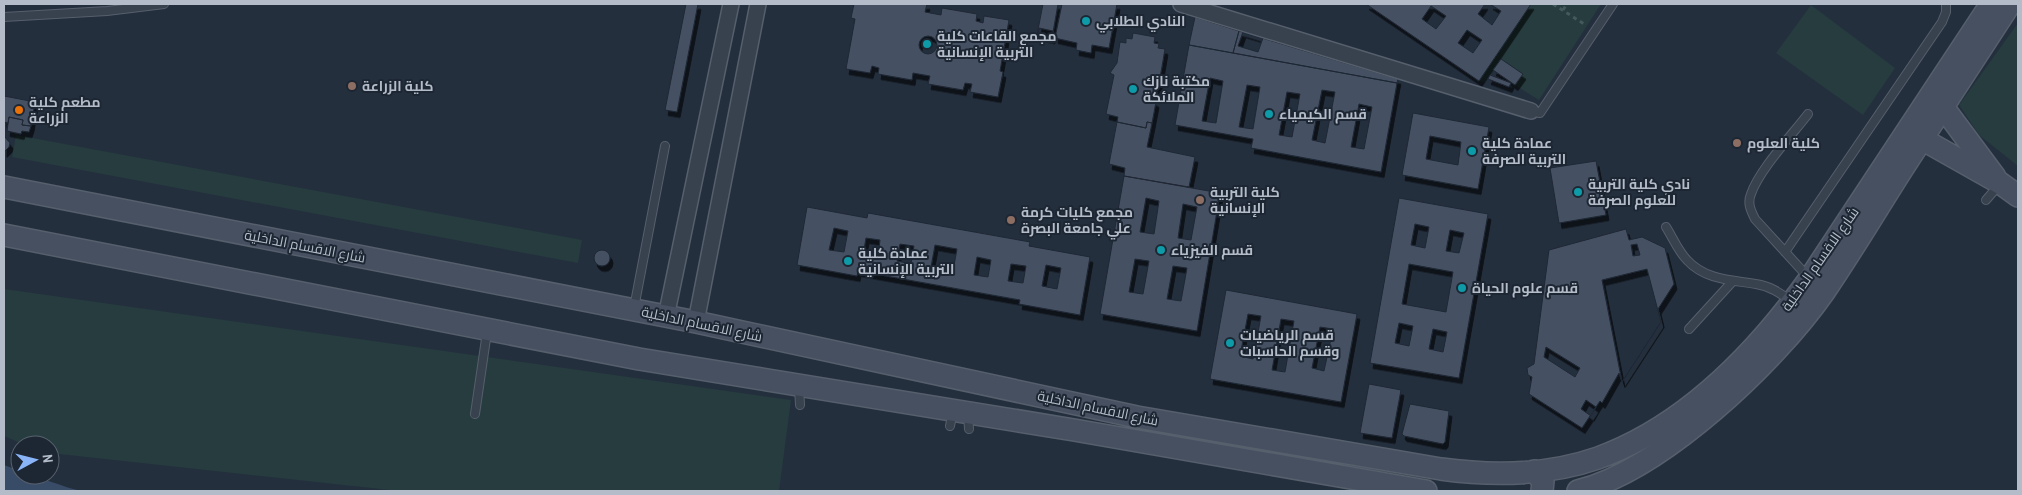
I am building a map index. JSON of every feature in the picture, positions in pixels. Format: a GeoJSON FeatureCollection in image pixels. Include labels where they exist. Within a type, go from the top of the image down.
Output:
{"type":"FeatureCollection","features":[{"type":"Feature","properties":{"kind":"street"},"geometry":{"type":"LineString","coordinates":[[666,316],[731,4]]}},
{"type":"Feature","properties":{"kind":"street"},"geometry":{"type":"LineString","coordinates":[[696,322],[758,4]]}},
{"type":"Feature","properties":{"kind":"street"},"geometry":{"type":"LineString","coordinates":[[1182,4],[1531,111]]}},
{"type":"Feature","properties":{"kind":"street","name":"شارع الاقسام الداخلية"},"geometry":{"type":"LineString","coordinates":[[4,187],[696,322],[1137,417],[1440,469],[1463,472],[1534,471],[1598,458],[1649,432],[1686,409],[1744,358],[1792,303],[1810,278],[1991,4]]}},
{"type":"Feature","properties":{"kind":"street","name":"شارع الاقسام الداخلية"},"geometry":{"type":"LineString","coordinates":[[1578,491],[1606,482],[1658,453],[1705,418],[1781,344],[1824,292],[2010,4]]}},
{"type":"Feature","properties":{"kind":"street"},"geometry":{"type":"LineString","coordinates":[[1943,107],[2000,183]]}},
{"type":"Feature","properties":{"kind":"street"},"geometry":{"type":"LineString","coordinates":[[1922,139],[2000,183],[2018,196]]}},
{"type":"Feature","properties":{"kind":"street","name":"شارع الاقسام الداخلية"},"geometry":{"type":"LineString","coordinates":[[4,235],[639,359],[800,395],[1426,491]]}},
{"type":"Feature","properties":{"kind":"street"},"geometry":{"type":"LineString","coordinates":[[1598,458],[1596,469],[1606,482]]}},
{"type":"Feature","properties":{"kind":"street"},"geometry":{"type":"LineString","coordinates":[[1534,471],[1543,481],[1542,491]]}},
{"type":"Feature","properties":{"kind":"lane"},"geometry":{"type":"LineString","coordinates":[[4,17],[108,11],[164,4]]}},
{"type":"Feature","properties":{"kind":"lane"},"geometry":{"type":"LineString","coordinates":[[1531,111],[1540,113],[1613,4]]}},
{"type":"Feature","properties":{"kind":"lane"},"geometry":{"type":"LineString","coordinates":[[1785,252],[1942,22],[1946,12],[1946,4]]}},
{"type":"Feature","properties":{"kind":"lane"},"geometry":{"type":"LineString","coordinates":[[1808,114],[1759,178],[1750,195],[1749,209],[1755,220],[1810,278]]}},
{"type":"Feature","properties":{"kind":"lane"},"geometry":{"type":"LineString","coordinates":[[633,310],[665,146]]}},
{"type":"Feature","properties":{"kind":"lane"},"geometry":{"type":"LineString","coordinates":[[1986,200],[2000,183]]}},
{"type":"Feature","properties":{"kind":"lane"},"geometry":{"type":"LineString","coordinates":[[1666,227],[1682,255],[1702,272],[1732,282],[1758,284],[1770,288],[1792,303]]}},
{"type":"Feature","properties":{"kind":"lane"},"geometry":{"type":"LineString","coordinates":[[1689,329],[1732,282]]}},
{"type":"Feature","properties":{"kind":"lane"},"geometry":{"type":"LineString","coordinates":[[475,414],[488,330]]}},
{"type":"Feature","properties":{"kind":"path"},"geometry":{"type":"LineString","coordinates":[[1553,4],[1584,24]]}},
{"type":"Feature","properties":{"kind":"path"},"geometry":{"type":"LineString","coordinates":[[1563,10],[1567,4]]}},
{"type":"Feature","properties":{"kind":"green space"},"geometry":{"type":"Polygon","coordinates":[[[1531,4],[1601,4],[1539,100],[1515,85],[1522,74],[1501,60],[1485,82],[1479,81],[1531,4]]]}},
{"type":"Feature","properties":{"kind":"green space"},"geometry":{"type":"Polygon","coordinates":[[[1811,5],[1895,68],[1863,115],[1776,53],[1811,5]]]}},
{"type":"Feature","properties":{"kind":"green space"},"geometry":{"type":"Polygon","coordinates":[[[2018,23],[2018,166],[1979,135],[1959,105],[2018,23]]]}},
{"type":"Feature","properties":{"kind":"green space"},"geometry":{"type":"Polygon","coordinates":[[[16,135],[582,240],[578,263],[12,157],[16,135]]]}},
{"type":"Feature","properties":{"kind":"green space"},"geometry":{"type":"Polygon","coordinates":[[[4,289],[791,400],[779,491],[399,491],[60,454],[60,435],[10,435],[10,439],[4,436],[4,289]]]}},
{"type":"Feature","properties":{"kind":"water"},"geometry":{"type":"Polygon","coordinates":[[[4,465],[10,467],[10,485],[60,485],[83,491],[4,491],[4,465]]]}},
{"type":"Feature","properties":{"kind":"building"},"geometry":{"type":"Polygon","coordinates":[[[686,4],[698,4],[677,112],[665,110],[686,4]]]}},
{"type":"Feature","properties":{"kind":"building","name":"مجمع القاعات كلية التربية الإنسانية"},"geometry":{"type":"Polygon","coordinates":[[[854,4],[927,4],[925,12],[941,15],[942,8],[977,14],[976,21],[983,23],[984,16],[1009,20],[1000,71],[1003,72],[998,97],[970,92],[972,84],[965,83],[963,90],[928,84],[930,76],[913,73],[912,80],[878,74],[879,68],[872,66],[870,73],[846,69],[855,19],[851,18],[854,4]]]}},
{"type":"Feature","properties":{"kind":"building"},"geometry":{"type":"Polygon","coordinates":[[[1043,4],[1058,4],[1052,38],[1037,35],[1043,4]]]}},
{"type":"Feature","properties":{"kind":"building","name":"النادي الطلابي"},"geometry":{"type":"Polygon","coordinates":[[[1062,4],[1117,4],[1109,48],[1092,45],[1091,53],[1076,50],[1077,43],[1055,38],[1062,4]]]}},
{"type":"Feature","properties":{"kind":"building"},"geometry":{"type":"Polygon","coordinates":[[[1366,4],[1485,4],[1478,14],[1492,25],[1501,11],[1490,4],[1531,4],[1479,81],[1366,4]],[[1431,6],[1422,19],[1436,29],[1446,16],[1431,6]],[[1467,30],[1458,43],[1473,53],[1482,40],[1467,30]]]}},
{"type":"Feature","properties":{"kind":"building"},"geometry":{"type":"Polygon","coordinates":[[[1195,17],[1239,31],[1233,53],[1189,45],[1195,17]]]}},
{"type":"Feature","properties":{"kind":"building"},"geometry":{"type":"Polygon","coordinates":[[[1039,28],[1053,31],[1052,38],[1037,35],[1039,28]]]}},
{"type":"Feature","properties":{"kind":"building"},"geometry":{"type":"Polygon","coordinates":[[[1239,31],[1398,79],[1397,83],[1233,53],[1239,31]]]}},
{"type":"Feature","properties":{"kind":"building"},"geometry":{"type":"Polygon","coordinates":[[[1243,32],[1263,38],[1258,52],[1238,46],[1243,32]]]}},
{"type":"Feature","properties":{"kind":"building","name":"مكتبة نازك الملائكة"},"geometry":{"type":"Polygon","coordinates":[[[1133,33],[1155,37],[1154,43],[1159,44],[1158,48],[1165,49],[1160,78],[1162,79],[1149,98],[1156,102],[1152,123],[1147,122],[1146,128],[1117,122],[1118,117],[1106,114],[1114,75],[1110,73],[1117,63],[1120,42],[1126,43],[1126,38],[1132,39],[1133,33]]]}},
{"type":"Feature","properties":{"kind":"building"},"geometry":{"type":"Polygon","coordinates":[[[928,36],[934,39],[937,45],[934,51],[928,54],[922,51],[919,45],[922,39],[928,36]]]}},
{"type":"Feature","properties":{"kind":"building","name":"قسم الكيمياء"},"geometry":{"type":"Polygon","coordinates":[[[1189,45],[1397,83],[1381,172],[1251,148],[1253,139],[1175,125],[1189,45]],[[1210,78],[1202,121],[1216,123],[1223,81],[1210,78]],[[1247,85],[1239,127],[1253,129],[1260,87],[1247,85]],[[1322,90],[1312,140],[1325,143],[1335,92],[1322,90]],[[1287,92],[1279,135],[1292,137],[1300,94],[1287,92]],[[1359,104],[1351,147],[1364,149],[1372,107],[1359,104]]]}},
{"type":"Feature","properties":{"kind":"building"},"geometry":{"type":"Polygon","coordinates":[[[1501,59],[1523,74],[1515,85],[1493,70],[1501,59]]]}},
{"type":"Feature","properties":{"kind":"building"},"geometry":{"type":"Polygon","coordinates":[[[1490,75],[1511,83],[1509,87],[1488,79],[1490,75]]]}},
{"type":"Feature","properties":{"kind":"building","name":"مطعم كلية الزراعة"},"geometry":{"type":"Polygon","coordinates":[[[4,96],[35,102],[31,126],[22,125],[23,120],[9,117],[8,123],[4,122],[4,96]]]}},
{"type":"Feature","properties":{"kind":"building","name":"عمادة كلية التربية الصرفة"},"geometry":{"type":"Polygon","coordinates":[[[1413,113],[1489,127],[1478,189],[1402,175],[1413,113]],[[1430,136],[1426,159],[1458,165],[1461,142],[1430,136]]]}},
{"type":"Feature","properties":{"kind":"building"},"geometry":{"type":"Polygon","coordinates":[[[9,117],[23,120],[22,125],[31,126],[29,132],[22,131],[21,134],[7,131],[9,117]]]}},
{"type":"Feature","properties":{"kind":"building"},"geometry":{"type":"Polygon","coordinates":[[[1117,122],[1146,128],[1147,122],[1152,123],[1147,147],[1195,157],[1189,187],[1124,176],[1125,168],[1109,164],[1117,122]]]}},
{"type":"Feature","properties":{"kind":"building"},"geometry":{"type":"Polygon","coordinates":[[[4,136],[10,143],[4,152],[4,136]]]}},
{"type":"Feature","properties":{"kind":"building","name":"نادي كلية التربية للعلوم الصرفة"},"geometry":{"type":"Polygon","coordinates":[[[1596,161],[1606,215],[1559,223],[1550,168],[1596,161]]]}},
{"type":"Feature","properties":{"kind":"building","name":"قسم الفيزياء"},"geometry":{"type":"Polygon","coordinates":[[[1124,176],[1220,193],[1197,331],[1100,314],[1124,176]],[[1146,198],[1140,232],[1154,234],[1159,201],[1146,198]],[[1183,204],[1178,238],[1191,240],[1197,207],[1183,204]],[[1135,259],[1129,292],[1143,294],[1149,261],[1135,259]],[[1173,266],[1167,299],[1181,301],[1187,268],[1173,266]]]}},
{"type":"Feature","properties":{"kind":"building","name":"قسم علوم الحياة"},"geometry":{"type":"Polygon","coordinates":[[[1399,198],[1488,214],[1459,378],[1370,363],[1399,198]],[[1415,224],[1411,245],[1425,248],[1429,227],[1415,224]],[[1450,230],[1446,251],[1459,253],[1464,233],[1450,230]],[[1409,264],[1402,304],[1446,312],[1453,272],[1409,264]],[[1399,323],[1395,343],[1409,346],[1413,326],[1399,323]],[[1433,329],[1429,349],[1443,352],[1447,332],[1433,329]]]}},
{"type":"Feature","properties":{"kind":"building","name":"عمادة كلية التربية الإنسانية"},"geometry":{"type":"Polygon","coordinates":[[[807,207],[867,218],[868,213],[1030,242],[1029,246],[1090,257],[1080,315],[1019,304],[1020,300],[858,271],[857,276],[797,265],[807,207]],[[834,228],[829,250],[844,252],[848,231],[834,228]],[[866,238],[863,255],[878,258],[880,240],[866,238]],[[900,244],[897,261],[911,264],[914,246],[900,244]],[[935,245],[931,267],[953,271],[957,249],[935,245]],[[977,257],[974,275],[988,277],[991,260],[977,257]],[[1011,264],[1008,281],[1023,283],[1026,266],[1011,264]],[[1046,265],[1042,286],[1057,289],[1061,268],[1046,265]]]}},
{"type":"Feature","properties":{"kind":"building"},"geometry":{"type":"Polygon","coordinates":[[[1626,229],[1629,240],[1642,237],[1665,248],[1674,284],[1658,309],[1661,322],[1622,382],[1619,373],[1602,403],[1600,401],[1582,428],[1529,394],[1532,377],[1528,375],[1527,368],[1534,364],[1549,250],[1626,229]],[[1546,347],[1544,357],[1575,377],[1580,368],[1546,347]]]}},
{"type":"Feature","properties":{"kind":"building"},"geometry":{"type":"Polygon","coordinates":[[[1637,244],[1640,255],[1633,256],[1631,245],[1637,244]]]}},
{"type":"Feature","properties":{"kind":"building"},"geometry":{"type":"Polygon","coordinates":[[[599,250],[605,250],[610,255],[608,264],[599,266],[594,261],[594,255],[599,250]]]}},
{"type":"Feature","properties":{"kind":"building"},"geometry":{"type":"Polygon","coordinates":[[[1647,269],[1661,322],[1622,382],[1602,280],[1647,269]]]}},
{"type":"Feature","properties":{"kind":"building","name":"قسم الرياضيات وقسم الحاسبات"},"geometry":{"type":"Polygon","coordinates":[[[1226,290],[1357,314],[1341,402],[1210,379],[1226,290]],[[1248,314],[1240,356],[1253,359],[1261,316],[1248,314]],[[1281,319],[1272,370],[1285,372],[1294,321],[1281,319]],[[1320,327],[1312,368],[1324,371],[1333,329],[1320,327]]]}},
{"type":"Feature","properties":{"kind":"building"},"geometry":{"type":"Polygon","coordinates":[[[1369,384],[1401,390],[1392,438],[1360,433],[1369,384]]]}},
{"type":"Feature","properties":{"kind":"building"},"geometry":{"type":"Polygon","coordinates":[[[1586,400],[1596,407],[1591,416],[1581,409],[1586,400]]]}},
{"type":"Feature","properties":{"kind":"building"},"geometry":{"type":"Polygon","coordinates":[[[1410,404],[1449,411],[1445,442],[1443,444],[1402,434],[1410,404]]]}},
{"type":"Feature","properties":{"kind":"place","name":"النادي الطلابي"},"geometry":{"type":"Point","coordinates":[1086,21]}},
{"type":"Feature","properties":{"kind":"place","name":"مجمع القاعات كلية التربية الإنسانية"},"geometry":{"type":"Point","coordinates":[927,44]}},
{"type":"Feature","properties":{"kind":"place","name":"كلية الزراعة"},"geometry":{"type":"Point","coordinates":[352,86]}},
{"type":"Feature","properties":{"kind":"place","name":"مكتبة نازك الملائكة"},"geometry":{"type":"Point","coordinates":[1133,89]}},
{"type":"Feature","properties":{"kind":"place","name":"مطعم كلية الزراعة"},"geometry":{"type":"Point","coordinates":[19,110]}},
{"type":"Feature","properties":{"kind":"place","name":"قسم الكيمياء"},"geometry":{"type":"Point","coordinates":[1269,114]}},
{"type":"Feature","properties":{"kind":"place","name":"كلية العلوم"},"geometry":{"type":"Point","coordinates":[1737,143]}},
{"type":"Feature","properties":{"kind":"place","name":"عمادة كلية التربية الصرفة"},"geometry":{"type":"Point","coordinates":[1472,151]}},
{"type":"Feature","properties":{"kind":"place","name":"نادي كلية التربية للعلوم الصرفة"},"geometry":{"type":"Point","coordinates":[1578,192]}},
{"type":"Feature","properties":{"kind":"place","name":"كلية التربية الإنسانية"},"geometry":{"type":"Point","coordinates":[1200,200]}},
{"type":"Feature","properties":{"kind":"place","name":"مجمع كليات كرمة علي جامعة البصرة"},"geometry":{"type":"Point","coordinates":[1011,220]}},
{"type":"Feature","properties":{"kind":"place","name":"قسم الفيزياء"},"geometry":{"type":"Point","coordinates":[1161,250]}},
{"type":"Feature","properties":{"kind":"place","name":"عمادة كلية التربية الإنسانية"},"geometry":{"type":"Point","coordinates":[848,261]}},
{"type":"Feature","properties":{"kind":"place","name":"قسم علوم الحياة"},"geometry":{"type":"Point","coordinates":[1462,288]}},
{"type":"Feature","properties":{"kind":"place","name":"قسم الرياضيات وقسم الحاسبات"},"geometry":{"type":"Point","coordinates":[1230,343]}}]}
